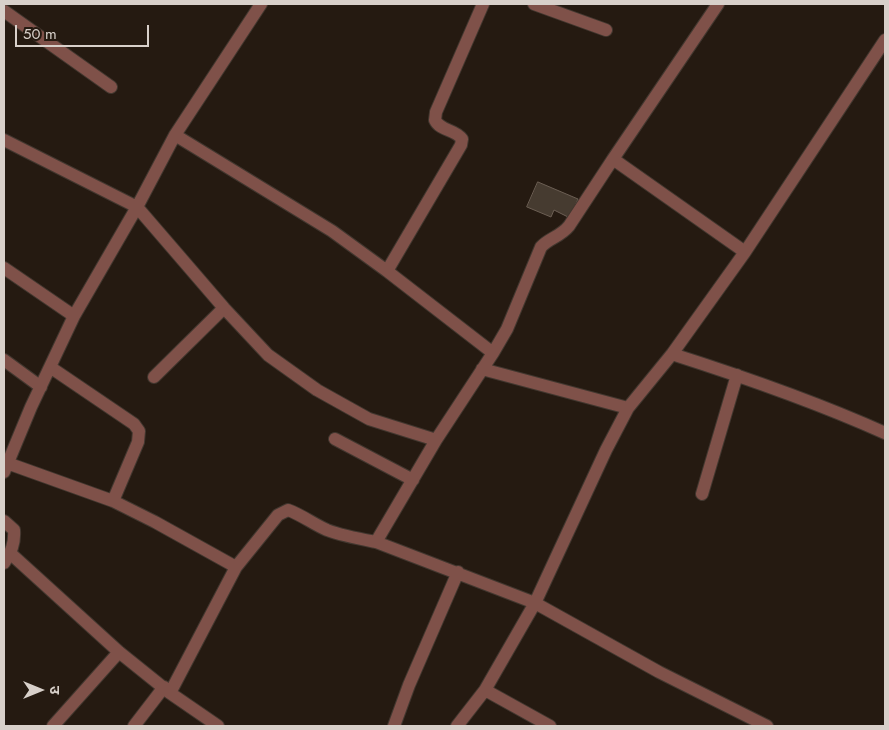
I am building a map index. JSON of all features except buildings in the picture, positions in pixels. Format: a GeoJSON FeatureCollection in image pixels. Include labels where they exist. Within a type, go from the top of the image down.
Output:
{"type":"FeatureCollection","features":[{"type":"Feature","properties":{"kind":"street"},"geometry":{"type":"LineString","coordinates":[[236,568],[155,522],[113,501],[5,469],[74,316],[137,208],[175,135],[261,4]]}},
{"type":"Feature","properties":{"kind":"street"},"geometry":{"type":"LineString","coordinates":[[388,271],[461,145],[462,139],[459,135],[438,126],[434,120],[483,4]]}},
{"type":"Feature","properties":{"kind":"street"},"geometry":{"type":"LineString","coordinates":[[534,4],[606,30]]}},
{"type":"Feature","properties":{"kind":"street"},"geometry":{"type":"LineString","coordinates":[[376,542],[436,440],[507,329],[541,247],[546,241],[562,234],[569,226],[718,4]]}},
{"type":"Feature","properties":{"kind":"street"},"geometry":{"type":"LineString","coordinates":[[4,11],[111,87]]}},
{"type":"Feature","properties":{"kind":"street"},"geometry":{"type":"LineString","coordinates":[[457,726],[485,690],[535,603],[602,458],[628,408],[672,354],[745,252],[885,40]]}},
{"type":"Feature","properties":{"kind":"street"},"geometry":{"type":"LineString","coordinates":[[175,135],[332,231],[388,271],[493,353]]}},
{"type":"Feature","properties":{"kind":"street"},"geometry":{"type":"LineString","coordinates":[[4,140],[137,208],[224,308],[268,355],[317,390],[369,419],[436,440]]}},
{"type":"Feature","properties":{"kind":"street"},"geometry":{"type":"LineString","coordinates":[[613,159],[745,252]]}},
{"type":"Feature","properties":{"kind":"street"},"geometry":{"type":"LineString","coordinates":[[4,268],[74,316]]}},
{"type":"Feature","properties":{"kind":"street"},"geometry":{"type":"LineString","coordinates":[[154,377],[224,308]]}},
{"type":"Feature","properties":{"kind":"street"},"geometry":{"type":"LineString","coordinates":[[672,354],[737,375],[847,416],[885,433]]}},
{"type":"Feature","properties":{"kind":"street"},"geometry":{"type":"LineString","coordinates":[[4,360],[41,387]]}},
{"type":"Feature","properties":{"kind":"street"},"geometry":{"type":"LineString","coordinates":[[50,368],[134,424],[139,431],[138,442],[113,501]]}},
{"type":"Feature","properties":{"kind":"street"},"geometry":{"type":"LineString","coordinates":[[482,369],[628,408]]}},
{"type":"Feature","properties":{"kind":"street"},"geometry":{"type":"LineString","coordinates":[[702,494],[737,375]]}},
{"type":"Feature","properties":{"kind":"street"},"geometry":{"type":"LineString","coordinates":[[335,439],[413,480]]}},
{"type":"Feature","properties":{"kind":"street"},"geometry":{"type":"LineString","coordinates":[[134,726],[167,690],[236,568],[278,516],[288,510],[300,514],[327,530],[353,538],[376,542],[535,603],[660,672],[767,726]]}},
{"type":"Feature","properties":{"kind":"street"},"geometry":{"type":"LineString","coordinates":[[4,521],[14,530],[15,542],[7,558],[119,652],[167,690],[218,726]]}},
{"type":"Feature","properties":{"kind":"street"},"geometry":{"type":"LineString","coordinates":[[394,726],[409,685],[458,572]]}},
{"type":"Feature","properties":{"kind":"street"},"geometry":{"type":"LineString","coordinates":[[53,726],[119,652]]}},
{"type":"Feature","properties":{"kind":"street"},"geometry":{"type":"LineString","coordinates":[[485,690],[550,726]]}}]}
